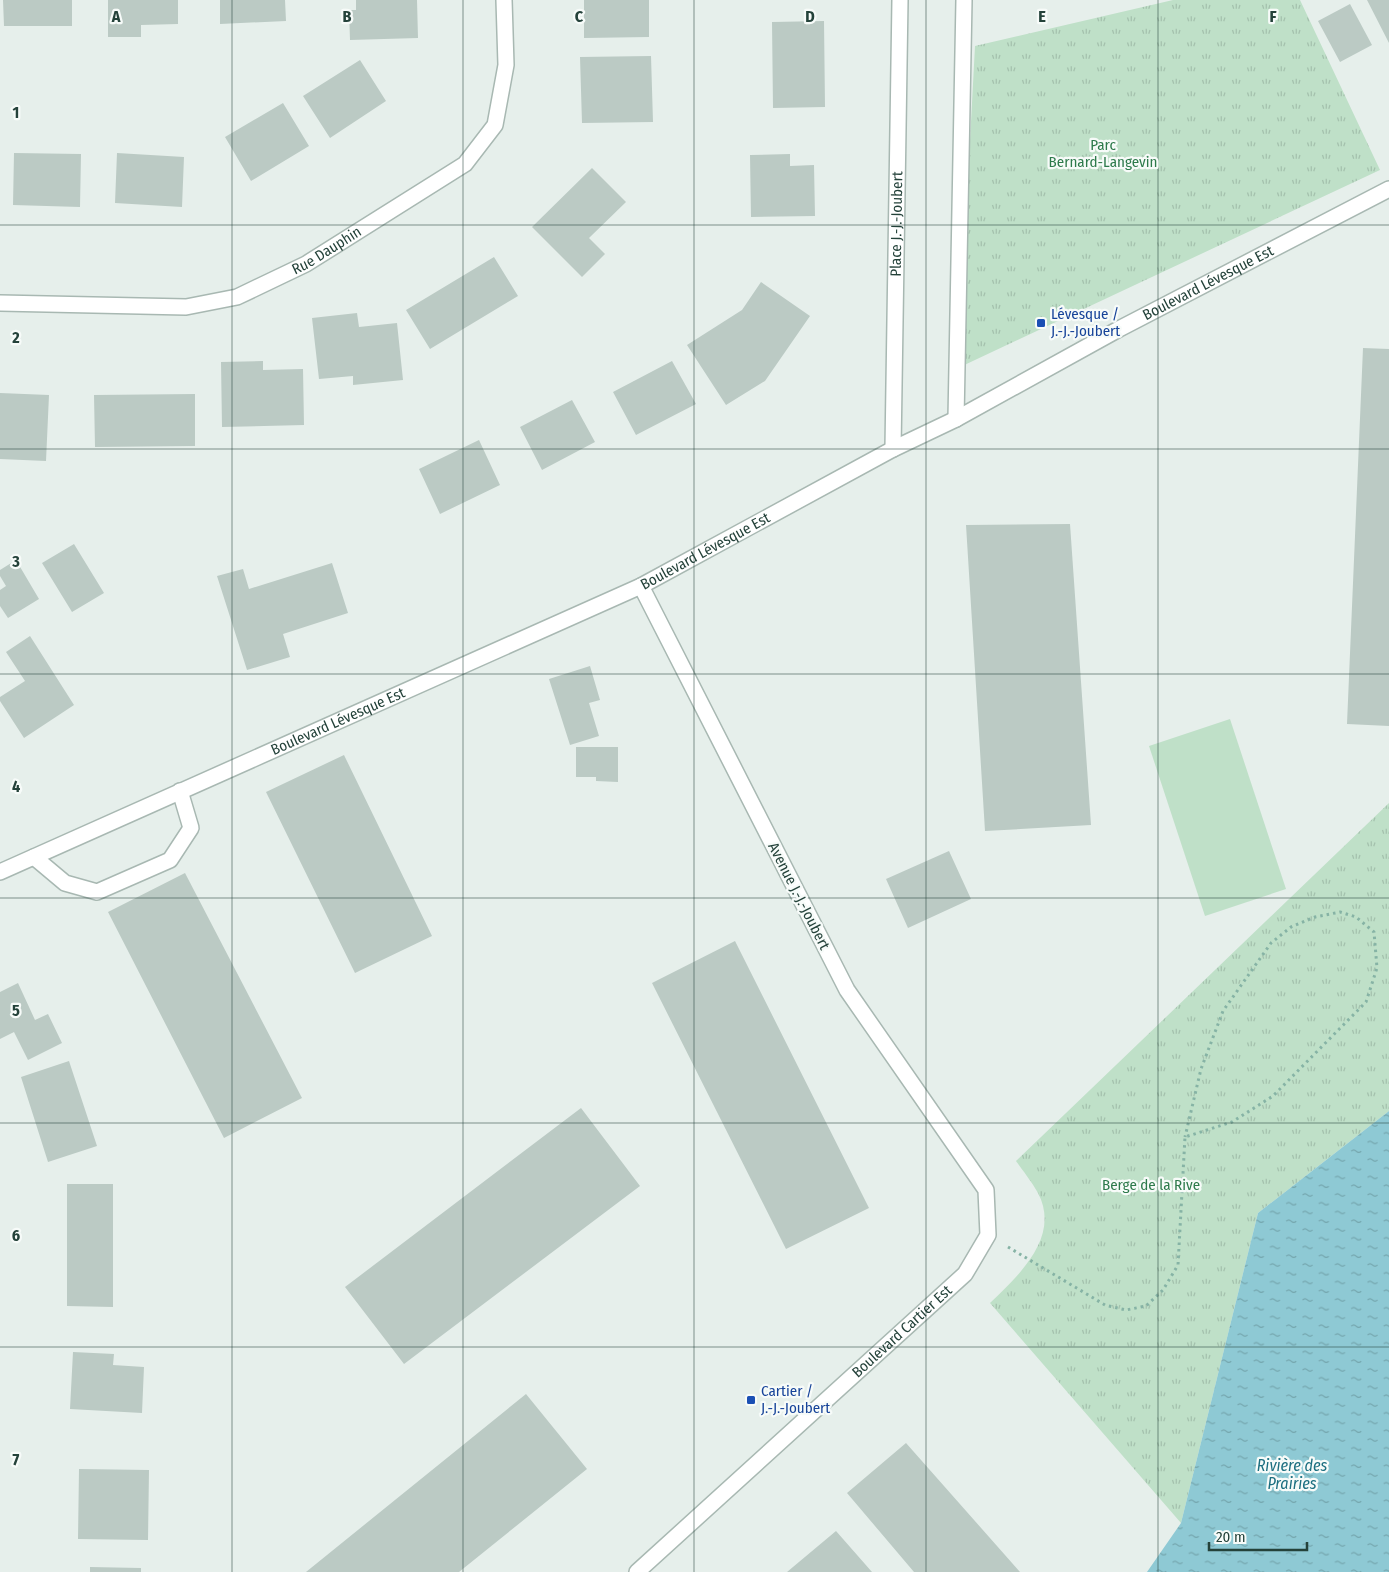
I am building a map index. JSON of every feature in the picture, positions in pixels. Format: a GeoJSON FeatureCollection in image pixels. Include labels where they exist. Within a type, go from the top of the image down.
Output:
{"type":"FeatureCollection","features":[{"type":"Feature","properties":{"kind":"street","name":"Rue Dauphin"},"geometry":{"type":"LineString","coordinates":[[0,303],[186,307],[237,297],[306,264],[465,164],[495,125],[506,65],[504,0]]}},
{"type":"Feature","properties":{"kind":"street","name":"Place J.-J.-Joubert"},"geometry":{"type":"LineString","coordinates":[[893,449],[900,0]]}},
{"type":"Feature","properties":{"kind":"street"},"geometry":{"type":"LineString","coordinates":[[956,418],[964,0]]}},
{"type":"Feature","properties":{"kind":"street","name":"Boulevard Lévesque Est"},"geometry":{"type":"LineString","coordinates":[[0,872],[641,586],[1119,329],[1389,189]]}},
{"type":"Feature","properties":{"kind":"street","name":"Avenue J.-J.-Joubert"},"geometry":{"type":"LineString","coordinates":[[641,586],[847,990],[986,1190],[988,1235]]}},
{"type":"Feature","properties":{"kind":"street"},"geometry":{"type":"LineString","coordinates":[[34,856],[65,883],[97,892],[170,860],[191,828],[180,791]]}},
{"type":"Feature","properties":{"kind":"street","name":"Boulevard Cartier Est"},"geometry":{"type":"LineString","coordinates":[[637,1572],[965,1274],[988,1235]]}},
{"type":"Feature","properties":{"kind":"path"},"geometry":{"type":"LineString","coordinates":[[988,1235],[1105,1305],[1126,1310],[1146,1306],[1163,1290],[1178,1265],[1185,1137],[1201,1069],[1223,1011],[1271,943],[1291,927],[1315,917],[1340,912],[1356,917],[1374,932],[1377,968],[1366,1002],[1273,1096],[1232,1122],[1185,1137]]}},
{"type":"Feature","properties":{"kind":"green space","name":"Parc Bernard-Langevin"},"geometry":{"type":"Polygon","coordinates":[[[1173,0],[1300,0],[1380,170],[958,368],[975,46],[1173,0]]]}},
{"type":"Feature","properties":{"kind":"green space"},"geometry":{"type":"Polygon","coordinates":[[[1230,719],[1286,889],[1205,916],[1149,746],[1230,719]]]}},
{"type":"Feature","properties":{"kind":"green space","name":"Berge de la Rive"},"geometry":{"type":"Polygon","coordinates":[[[1389,803],[1389,1111],[1258,1213],[1181,1523],[990,1303],[1013,1280],[1034,1254],[1041,1240],[1044,1225],[1044,1209],[1038,1193],[1016,1161],[1389,803]]]}},
{"type":"Feature","properties":{"kind":"water","name":"Rivière des Prairies"},"geometry":{"type":"Polygon","coordinates":[[[1389,1111],[1389,1572],[1147,1572],[1181,1523],[1258,1213],[1389,1111]]]}},
{"type":"Feature","properties":{"kind":"building"},"geometry":{"type":"Polygon","coordinates":[[[3,0],[72,0],[72,26],[4,26],[3,0]]]}},
{"type":"Feature","properties":{"kind":"building"},"geometry":{"type":"Polygon","coordinates":[[[108,0],[178,0],[178,24],[141,25],[141,37],[108,37],[108,0]]]}},
{"type":"Feature","properties":{"kind":"building"},"geometry":{"type":"Polygon","coordinates":[[[220,0],[285,0],[286,21],[220,24],[220,0]]]}},
{"type":"Feature","properties":{"kind":"building"},"geometry":{"type":"Polygon","coordinates":[[[356,0],[417,0],[418,38],[350,40],[349,10],[356,10],[356,0]]]}},
{"type":"Feature","properties":{"kind":"building"},"geometry":{"type":"Polygon","coordinates":[[[584,0],[649,0],[649,37],[584,38],[584,0]]]}},
{"type":"Feature","properties":{"kind":"building"},"geometry":{"type":"Polygon","coordinates":[[[1367,0],[1389,0],[1389,43],[1367,0]]]}},
{"type":"Feature","properties":{"kind":"building"},"geometry":{"type":"Polygon","coordinates":[[[1350,4],[1372,45],[1340,62],[1318,21],[1350,4]]]}},
{"type":"Feature","properties":{"kind":"building"},"geometry":{"type":"Polygon","coordinates":[[[824,21],[825,107],[773,108],[772,22],[824,21]]]}},
{"type":"Feature","properties":{"kind":"building"},"geometry":{"type":"Polygon","coordinates":[[[651,56],[653,122],[582,123],[580,57],[651,56]]]}},
{"type":"Feature","properties":{"kind":"building"},"geometry":{"type":"Polygon","coordinates":[[[360,60],[386,101],[330,138],[303,96],[360,60]]]}},
{"type":"Feature","properties":{"kind":"building"},"geometry":{"type":"Polygon","coordinates":[[[283,103],[309,146],[251,181],[225,137],[283,103]]]}},
{"type":"Feature","properties":{"kind":"building"},"geometry":{"type":"Polygon","coordinates":[[[14,153],[81,154],[80,207],[13,205],[14,153]]]}},
{"type":"Feature","properties":{"kind":"building"},"geometry":{"type":"Polygon","coordinates":[[[117,153],[184,157],[182,207],[115,203],[117,153]]]}},
{"type":"Feature","properties":{"kind":"building"},"geometry":{"type":"Polygon","coordinates":[[[790,154],[790,166],[814,165],[815,216],[751,217],[750,155],[790,154]]]}},
{"type":"Feature","properties":{"kind":"building"},"geometry":{"type":"Polygon","coordinates":[[[592,168],[626,202],[589,238],[605,254],[582,277],[532,227],[592,168]]]}},
{"type":"Feature","properties":{"kind":"building"},"geometry":{"type":"Polygon","coordinates":[[[494,257],[518,296],[430,349],[406,310],[494,257]]]}},
{"type":"Feature","properties":{"kind":"building"},"geometry":{"type":"Polygon","coordinates":[[[761,282],[810,316],[765,381],[726,405],[687,345],[742,310],[761,282]]]}},
{"type":"Feature","properties":{"kind":"building"},"geometry":{"type":"Polygon","coordinates":[[[357,313],[359,327],[397,323],[403,380],[353,385],[353,376],[319,379],[312,318],[357,313]]]}},
{"type":"Feature","properties":{"kind":"building"},"geometry":{"type":"Polygon","coordinates":[[[1363,348],[1389,349],[1389,726],[1347,724],[1363,348]]]}},
{"type":"Feature","properties":{"kind":"building"},"geometry":{"type":"Polygon","coordinates":[[[263,361],[263,370],[303,369],[304,425],[222,427],[221,362],[263,361]]]}},
{"type":"Feature","properties":{"kind":"building"},"geometry":{"type":"Polygon","coordinates":[[[672,361],[696,404],[636,435],[613,392],[672,361]]]}},
{"type":"Feature","properties":{"kind":"building"},"geometry":{"type":"Polygon","coordinates":[[[0,393],[49,395],[46,461],[0,459],[0,393]]]}},
{"type":"Feature","properties":{"kind":"building"},"geometry":{"type":"Polygon","coordinates":[[[195,394],[195,446],[95,447],[94,395],[195,394]]]}},
{"type":"Feature","properties":{"kind":"building"},"geometry":{"type":"Polygon","coordinates":[[[572,400],[595,442],[542,470],[520,427],[572,400]]]}},
{"type":"Feature","properties":{"kind":"building"},"geometry":{"type":"Polygon","coordinates":[[[479,440],[500,485],[440,514],[419,469],[479,440]]]}},
{"type":"Feature","properties":{"kind":"building"},"geometry":{"type":"Polygon","coordinates":[[[1070,524],[1091,825],[985,831],[966,525],[1070,524]]]}},
{"type":"Feature","properties":{"kind":"building"},"geometry":{"type":"Polygon","coordinates":[[[74,544],[104,593],[72,612],[42,563],[74,544]]]}},
{"type":"Feature","properties":{"kind":"building"},"geometry":{"type":"Polygon","coordinates":[[[16,560],[39,599],[8,618],[0,606],[0,590],[6,586],[0,576],[0,570],[16,560]]]}},
{"type":"Feature","properties":{"kind":"building"},"geometry":{"type":"Polygon","coordinates":[[[332,563],[348,613],[283,634],[290,657],[247,670],[217,576],[243,569],[249,589],[332,563]]]}},
{"type":"Feature","properties":{"kind":"building"},"geometry":{"type":"Polygon","coordinates":[[[30,636],[74,705],[24,738],[0,701],[0,697],[25,681],[6,652],[30,636]]]}},
{"type":"Feature","properties":{"kind":"building"},"geometry":{"type":"Polygon","coordinates":[[[590,666],[600,700],[589,703],[599,736],[570,745],[549,679],[590,666]]]}},
{"type":"Feature","properties":{"kind":"building"},"geometry":{"type":"Polygon","coordinates":[[[576,747],[618,747],[618,782],[596,781],[596,777],[576,777],[576,747]]]}},
{"type":"Feature","properties":{"kind":"building"},"geometry":{"type":"Polygon","coordinates":[[[344,755],[432,936],[355,973],[266,792],[344,755]]]}},
{"type":"Feature","properties":{"kind":"building"},"geometry":{"type":"Polygon","coordinates":[[[949,851],[971,899],[908,928],[886,879],[949,851]]]}},
{"type":"Feature","properties":{"kind":"building"},"geometry":{"type":"Polygon","coordinates":[[[185,873],[302,1098],[224,1138],[108,912],[185,873]]]}},
{"type":"Feature","properties":{"kind":"building"},"geometry":{"type":"Polygon","coordinates":[[[735,941],[869,1208],[786,1249],[652,983],[735,941]]]}},
{"type":"Feature","properties":{"kind":"building"},"geometry":{"type":"Polygon","coordinates":[[[18,983],[35,1020],[48,1014],[62,1043],[28,1060],[14,1032],[0,1039],[0,992],[18,983]]]}},
{"type":"Feature","properties":{"kind":"building"},"geometry":{"type":"Polygon","coordinates":[[[69,1061],[97,1146],[48,1162],[21,1077],[69,1061]]]}},
{"type":"Feature","properties":{"kind":"building"},"geometry":{"type":"Polygon","coordinates":[[[581,1108],[640,1186],[404,1364],[345,1287],[581,1108]]]}},
{"type":"Feature","properties":{"kind":"building"},"geometry":{"type":"Polygon","coordinates":[[[67,1184],[113,1184],[113,1307],[67,1306],[67,1184]]]}},
{"type":"Feature","properties":{"kind":"building"},"geometry":{"type":"Polygon","coordinates":[[[73,1352],[114,1354],[113,1365],[144,1367],[142,1413],[70,1409],[73,1352]]]}},
{"type":"Feature","properties":{"kind":"building"},"geometry":{"type":"Polygon","coordinates":[[[526,1394],[587,1469],[459,1572],[306,1572],[526,1394]]]}},
{"type":"Feature","properties":{"kind":"building"},"geometry":{"type":"Polygon","coordinates":[[[906,1443],[1020,1572],[914,1572],[847,1493],[906,1443]]]}},
{"type":"Feature","properties":{"kind":"building"},"geometry":{"type":"Polygon","coordinates":[[[79,1469],[149,1470],[148,1540],[78,1539],[79,1469]]]}},
{"type":"Feature","properties":{"kind":"building"},"geometry":{"type":"Polygon","coordinates":[[[836,1531],[872,1572],[787,1572],[836,1531]]]}},
{"type":"Feature","properties":{"kind":"building"},"geometry":{"type":"Polygon","coordinates":[[[90,1567],[141,1568],[141,1572],[90,1572],[90,1567]]]}},
{"type":"Feature","properties":{"kind":"place","name":"Lévesque / J.-J.-Joubert"},"geometry":{"type":"Point","coordinates":[1041,323]}},
{"type":"Feature","properties":{"kind":"place","name":"Cartier / J.-J.-Joubert"},"geometry":{"type":"Point","coordinates":[751,1400]}}]}
